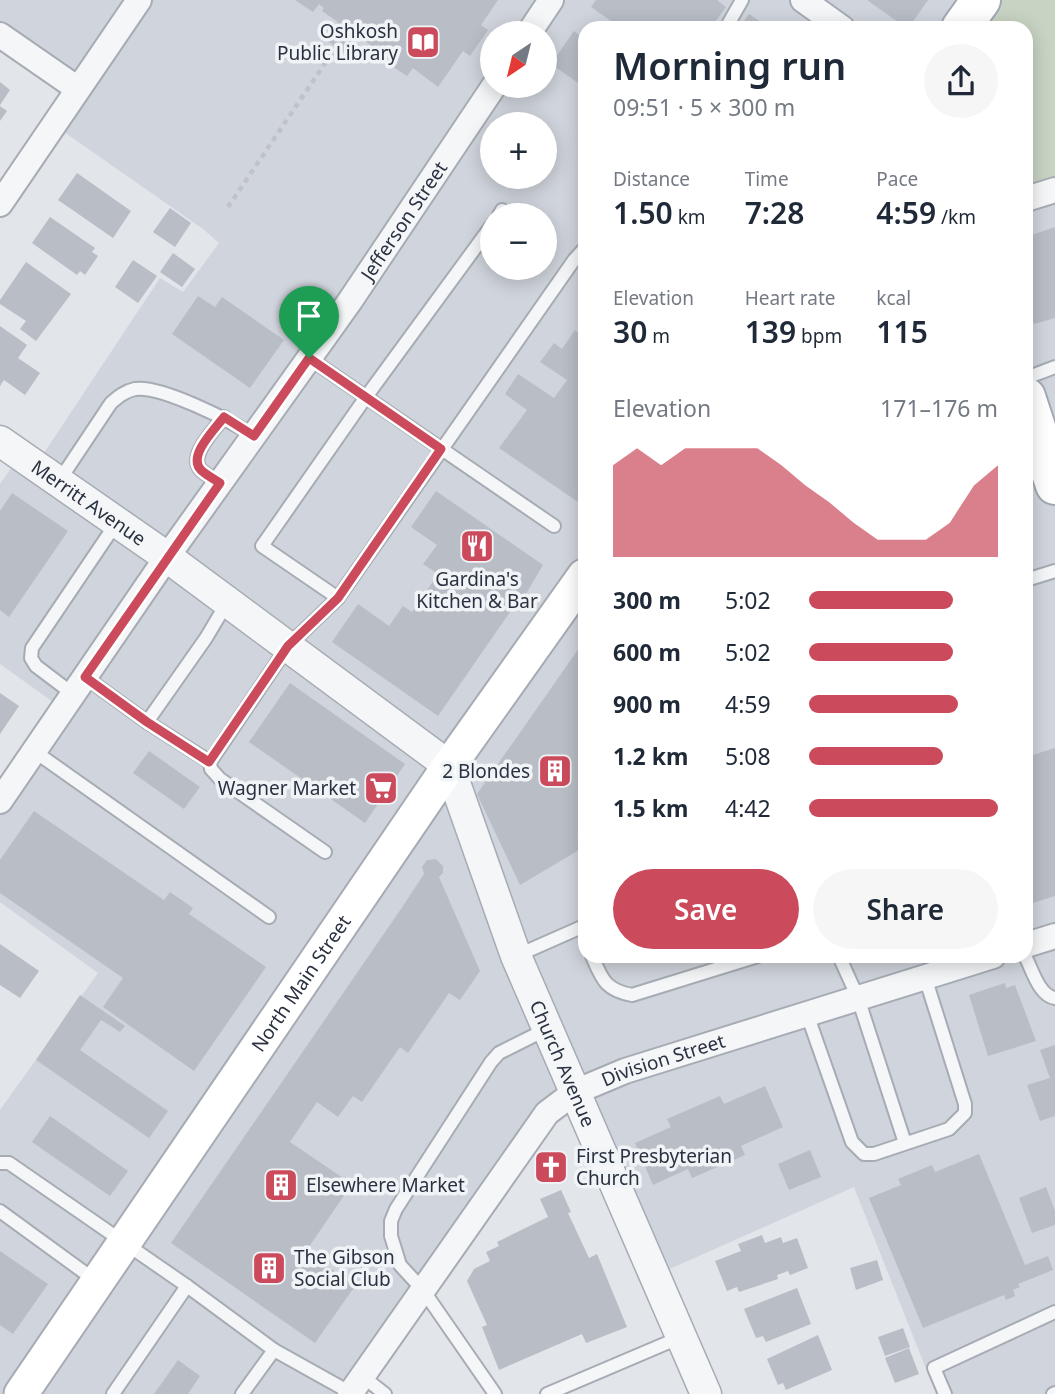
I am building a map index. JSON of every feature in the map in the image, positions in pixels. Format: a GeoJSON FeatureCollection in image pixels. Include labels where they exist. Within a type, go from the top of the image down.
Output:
{"type":"FeatureCollection","features":[{"type":"Feature","properties":{"kind":"main road"},"geometry":{"type":"LineString","coordinates":[[966,21],[981,0]]}},
{"type":"Feature","properties":{"kind":"main road"},"geometry":{"type":"LineString","coordinates":[[1033,426],[1055,485]]}},
{"type":"Feature","properties":{"kind":"main road","name":"North Main Street"},"geometry":{"type":"LineString","coordinates":[[21,1394],[449,766],[578,584]]}},
{"type":"Feature","properties":{"kind":"street"},"geometry":{"type":"LineString","coordinates":[[0,204],[139,0]]}},
{"type":"Feature","properties":{"kind":"street"},"geometry":{"type":"LineString","coordinates":[[537,21],[551,0]]}},
{"type":"Feature","properties":{"kind":"street"},"geometry":{"type":"LineString","coordinates":[[803,0],[832,21]]}},
{"type":"Feature","properties":{"kind":"street"},"geometry":{"type":"LineString","coordinates":[[0,35],[78,89]]}},
{"type":"Feature","properties":{"kind":"street","name":"Jefferson Street"},"geometry":{"type":"LineString","coordinates":[[0,801],[167,557],[309,358],[486,98]]}},
{"type":"Feature","properties":{"kind":"street"},"geometry":{"type":"LineString","coordinates":[[1033,197],[1055,190]]}},
{"type":"Feature","properties":{"kind":"street","name":"Merritt Avenue"},"geometry":{"type":"LineString","coordinates":[[0,441],[228,601],[449,766]]}},
{"type":"Feature","properties":{"kind":"street","name":"Church Avenue"},"geometry":{"type":"LineString","coordinates":[[449,766],[516,956],[706,1394]]}},
{"type":"Feature","properties":{"kind":"street"},"geometry":{"type":"LineString","coordinates":[[1033,943],[1055,936]]}},
{"type":"Feature","properties":{"kind":"street","name":"Division Street"},"geometry":{"type":"LineString","coordinates":[[354,1388],[547,1113],[575,1092],[625,1071],[970,963]]}},
{"type":"Feature","properties":{"kind":"lane"},"geometry":{"type":"LineString","coordinates":[[730,21],[742,0]]}},
{"type":"Feature","properties":{"kind":"lane"},"geometry":{"type":"LineString","coordinates":[[338,598],[262,546],[366,397],[480,241]]}},
{"type":"Feature","properties":{"kind":"lane"},"geometry":{"type":"LineString","coordinates":[[209,762],[288,646],[338,598],[578,256]]}},
{"type":"Feature","properties":{"kind":"lane"},"geometry":{"type":"LineString","coordinates":[[309,358],[554,526]]}},
{"type":"Feature","properties":{"kind":"lane"},"geometry":{"type":"LineString","coordinates":[[1033,375],[1055,367]]}},
{"type":"Feature","properties":{"kind":"lane"},"geometry":{"type":"LineString","coordinates":[[59,482],[111,403],[122,393],[136,389],[155,391],[224,417],[254,436]]}},
{"type":"Feature","properties":{"kind":"lane"},"geometry":{"type":"LineString","coordinates":[[220,483],[199,469],[196,461],[198,453],[224,417]]}},
{"type":"Feature","properties":{"kind":"lane"},"geometry":{"type":"LineString","coordinates":[[117,522],[32,648],[31,658],[36,666],[79,685],[147,722],[209,762],[211,769],[220,779],[325,852]]}},
{"type":"Feature","properties":{"kind":"lane"},"geometry":{"type":"LineString","coordinates":[[1033,578],[1055,571]]}},
{"type":"Feature","properties":{"kind":"lane"},"geometry":{"type":"LineString","coordinates":[[147,722],[228,601]]}},
{"type":"Feature","properties":{"kind":"lane"},"geometry":{"type":"LineString","coordinates":[[34,751],[269,917]]}},
{"type":"Feature","properties":{"kind":"lane"},"geometry":{"type":"LineString","coordinates":[[516,956],[578,933]]}},
{"type":"Feature","properties":{"kind":"lane"},"geometry":{"type":"LineString","coordinates":[[595,963],[607,987],[632,995],[735,963]]}},
{"type":"Feature","properties":{"kind":"lane"},"geometry":{"type":"LineString","coordinates":[[842,963],[858,998],[905,1143]]}},
{"type":"Feature","properties":{"kind":"lane"},"geometry":{"type":"LineString","coordinates":[[1028,963],[1043,992],[1055,998]]}},
{"type":"Feature","properties":{"kind":"lane"},"geometry":{"type":"LineString","coordinates":[[807,1014],[852,1142],[864,1154],[874,1154],[949,1129],[965,1113],[965,1104],[925,977]]}},
{"type":"Feature","properties":{"kind":"lane"},"geometry":{"type":"LineString","coordinates":[[495,1394],[423,1290],[400,1265],[391,1236],[391,1221],[396,1209],[491,1062],[499,1053],[547,1028]]}},
{"type":"Feature","properties":{"kind":"lane"},"geometry":{"type":"LineString","coordinates":[[0,1163],[9,1163],[187,1286],[274,1350],[354,1388],[385,1394]]}},
{"type":"Feature","properties":{"kind":"lane"},"geometry":{"type":"LineString","coordinates":[[0,1211],[97,1282]]}},
{"type":"Feature","properties":{"kind":"lane"},"geometry":{"type":"LineString","coordinates":[[113,1394],[187,1286]]}},
{"type":"Feature","properties":{"kind":"lane"},"geometry":{"type":"LineString","coordinates":[[945,1394],[934,1368],[1055,1311]]}},
{"type":"Feature","properties":{"kind":"lane"},"geometry":{"type":"LineString","coordinates":[[547,1394],[681,1337]]}},
{"type":"Feature","properties":{"kind":"lane"},"geometry":{"type":"LineString","coordinates":[[242,1394],[274,1350]]}},
{"type":"Feature","properties":{"kind":"path"},"geometry":{"type":"LineString","coordinates":[[228,207],[336,47]]}},
{"type":"Feature","properties":{"kind":"shaded area"},"geometry":{"type":"Polygon","coordinates":[[[0,0],[1055,0],[1055,1394],[936,1394],[854,1187],[654,1276],[574,1092],[350,1394],[0,1394],[0,1110],[98,973],[0,902],[0,801],[63,709],[0,664],[0,484],[20,455],[36,465],[160,278],[183,292],[219,243],[54,125],[78,89],[0,35],[0,0]]]}},
{"type":"Feature","properties":{"kind":"green space"},"geometry":{"type":"Polygon","coordinates":[[[981,0],[1055,0],[1055,190],[1033,197],[1033,21],[966,21],[981,0]]]}},
{"type":"Feature","properties":{"kind":"building","name":"Oshkosh Public Library"},"geometry":{"type":"Polygon","coordinates":[[[295,0],[498,0],[484,21],[480,21],[480,42],[470,56],[463,51],[438,87],[413,68],[407,76],[378,57],[384,49],[378,44],[375,48],[359,37],[347,55],[326,40],[338,22],[322,11],[324,8],[319,4],[313,12],[295,0]]]}},
{"type":"Feature","properties":{"kind":"building"},"geometry":{"type":"Polygon","coordinates":[[[596,0],[717,0],[726,7],[716,21],[611,21],[591,7],[596,0]]]}},
{"type":"Feature","properties":{"kind":"building"},"geometry":{"type":"Polygon","coordinates":[[[867,0],[928,0],[913,21],[896,21],[867,0]]]}},
{"type":"Feature","properties":{"kind":"building"},"geometry":{"type":"Polygon","coordinates":[[[749,14],[760,21],[744,21],[749,14]]]}},
{"type":"Feature","properties":{"kind":"building"},"geometry":{"type":"Polygon","coordinates":[[[574,31],[578,34],[578,83],[557,68],[557,55],[574,31]]]}},
{"type":"Feature","properties":{"kind":"building"},"geometry":{"type":"Polygon","coordinates":[[[0,82],[10,90],[0,105],[0,82]]]}},
{"type":"Feature","properties":{"kind":"building"},"geometry":{"type":"Polygon","coordinates":[[[0,106],[7,111],[0,121],[0,106]]]}},
{"type":"Feature","properties":{"kind":"building"},"geometry":{"type":"Polygon","coordinates":[[[77,173],[131,211],[113,238],[58,200],[77,173]]]}},
{"type":"Feature","properties":{"kind":"building"},"geometry":{"type":"Polygon","coordinates":[[[170,208],[191,223],[175,247],[153,232],[170,208]]]}},
{"type":"Feature","properties":{"kind":"building"},"geometry":{"type":"Polygon","coordinates":[[[50,217],[95,248],[92,252],[98,256],[85,275],[80,271],[77,275],[32,243],[50,217]]]}},
{"type":"Feature","properties":{"kind":"building"},"geometry":{"type":"Polygon","coordinates":[[[1055,227],[1055,318],[1034,324],[1033,321],[1033,235],[1055,227]]]}},
{"type":"Feature","properties":{"kind":"building"},"geometry":{"type":"Polygon","coordinates":[[[173,253],[195,269],[182,287],[160,272],[173,253]]]}},
{"type":"Feature","properties":{"kind":"building"},"geometry":{"type":"Polygon","coordinates":[[[133,260],[157,276],[138,303],[115,287],[133,260]]]}},
{"type":"Feature","properties":{"kind":"building"},"geometry":{"type":"Polygon","coordinates":[[[26,262],[71,294],[36,341],[20,329],[26,321],[0,304],[0,300],[26,262]]]}},
{"type":"Feature","properties":{"kind":"building"},"geometry":{"type":"Polygon","coordinates":[[[198,296],[215,307],[222,297],[284,340],[250,388],[172,334],[198,296]]]}},
{"type":"Feature","properties":{"kind":"building"},"geometry":{"type":"Polygon","coordinates":[[[0,326],[27,345],[18,358],[40,373],[25,395],[4,380],[0,386],[0,326]]]}},
{"type":"Feature","properties":{"kind":"building"},"geometry":{"type":"Polygon","coordinates":[[[575,330],[578,332],[578,502],[499,448],[527,410],[505,394],[518,374],[554,398],[567,380],[540,362],[554,343],[562,349],[575,330]]]}},
{"type":"Feature","properties":{"kind":"building"},"geometry":{"type":"Polygon","coordinates":[[[436,491],[543,565],[520,604],[517,602],[438,716],[332,642],[358,604],[389,626],[403,606],[412,612],[438,574],[423,564],[437,545],[411,527],[436,491]]]}},
{"type":"Feature","properties":{"kind":"building"},"geometry":{"type":"Polygon","coordinates":[[[12,493],[68,531],[9,617],[0,610],[0,511],[12,493]]]}},
{"type":"Feature","properties":{"kind":"building"},"geometry":{"type":"Polygon","coordinates":[[[578,650],[578,851],[520,885],[477,794],[578,650]]]}},
{"type":"Feature","properties":{"kind":"building"},"geometry":{"type":"Polygon","coordinates":[[[290,683],[405,764],[365,823],[249,742],[290,683]]]}},
{"type":"Feature","properties":{"kind":"building"},"geometry":{"type":"Polygon","coordinates":[[[0,693],[19,706],[0,734],[0,693]]]}},
{"type":"Feature","properties":{"kind":"building"},"geometry":{"type":"Polygon","coordinates":[[[1055,748],[1055,896],[1033,903],[1033,755],[1055,748]]]}},
{"type":"Feature","properties":{"kind":"building"},"geometry":{"type":"Polygon","coordinates":[[[149,751],[200,787],[184,809],[133,773],[149,751]]]}},
{"type":"Feature","properties":{"kind":"building"},"geometry":{"type":"Polygon","coordinates":[[[34,811],[164,900],[170,892],[193,908],[189,914],[266,967],[194,1071],[103,1007],[123,978],[0,893],[0,860],[34,811]]]}},
{"type":"Feature","properties":{"kind":"building"},"geometry":{"type":"Polygon","coordinates":[[[436,859],[443,866],[443,873],[439,877],[480,971],[460,1000],[449,993],[408,1053],[400,1047],[362,1102],[353,1096],[338,1117],[317,1102],[290,1142],[352,1184],[306,1251],[355,1286],[315,1343],[171,1243],[401,909],[424,874],[422,867],[427,860],[436,859]]]}},
{"type":"Feature","properties":{"kind":"building"},"geometry":{"type":"Polygon","coordinates":[[[0,944],[39,971],[20,998],[0,985],[0,944]]]}},
{"type":"Feature","properties":{"kind":"building"},"geometry":{"type":"Polygon","coordinates":[[[1005,983],[1006,988],[1015,985],[1036,1041],[988,1056],[969,995],[1005,983]]]}},
{"type":"Feature","properties":{"kind":"building"},"geometry":{"type":"Polygon","coordinates":[[[80,995],[125,1026],[120,1032],[101,1020],[80,1050],[168,1111],[149,1138],[36,1060],[80,995]]]}},
{"type":"Feature","properties":{"kind":"building"},"geometry":{"type":"Polygon","coordinates":[[[1055,1045],[1055,1116],[1040,1121],[1027,1085],[1050,1078],[1040,1050],[1055,1045]]]}},
{"type":"Feature","properties":{"kind":"building"},"geometry":{"type":"Polygon","coordinates":[[[765,1086],[783,1127],[741,1146],[745,1155],[692,1178],[688,1169],[653,1185],[635,1143],[671,1127],[667,1119],[720,1096],[724,1104],[765,1086]]]}},
{"type":"Feature","properties":{"kind":"building"},"geometry":{"type":"Polygon","coordinates":[[[50,1116],[128,1171],[110,1196],[32,1142],[50,1116]]]}},
{"type":"Feature","properties":{"kind":"building"},"geometry":{"type":"Polygon","coordinates":[[[810,1150],[821,1177],[789,1190],[778,1164],[810,1150]]]}},
{"type":"Feature","properties":{"kind":"building"},"geometry":{"type":"Polygon","coordinates":[[[979,1154],[1025,1265],[1048,1256],[1053,1270],[1018,1284],[1020,1287],[1013,1290],[1015,1296],[1006,1300],[1004,1295],[923,1328],[869,1198],[901,1185],[898,1179],[932,1165],[935,1172],[979,1154]]]}},
{"type":"Feature","properties":{"kind":"building"},"geometry":{"type":"Polygon","coordinates":[[[1046,1187],[1055,1211],[1055,1225],[1032,1233],[1019,1198],[1046,1187]]]}},
{"type":"Feature","properties":{"kind":"building"},"geometry":{"type":"Polygon","coordinates":[[[561,1190],[571,1212],[568,1213],[589,1258],[597,1254],[627,1327],[586,1343],[582,1334],[499,1370],[482,1327],[487,1325],[467,1281],[474,1269],[490,1261],[486,1252],[499,1246],[497,1242],[548,1217],[540,1199],[561,1190]]]}},
{"type":"Feature","properties":{"kind":"building"},"geometry":{"type":"Polygon","coordinates":[[[762,1235],[765,1243],[781,1237],[783,1243],[797,1238],[808,1268],[790,1275],[788,1271],[777,1275],[778,1279],[739,1292],[737,1287],[727,1291],[715,1261],[741,1251],[738,1244],[762,1235]]]}},
{"type":"Feature","properties":{"kind":"building"},"geometry":{"type":"Polygon","coordinates":[[[0,1251],[48,1284],[13,1334],[0,1325],[0,1251]]]}},
{"type":"Feature","properties":{"kind":"building"},"geometry":{"type":"Polygon","coordinates":[[[877,1260],[883,1280],[856,1290],[850,1268],[877,1260]]]}},
{"type":"Feature","properties":{"kind":"building"},"geometry":{"type":"Polygon","coordinates":[[[797,1288],[811,1324],[766,1342],[763,1336],[756,1338],[744,1309],[797,1288]]]}},
{"type":"Feature","properties":{"kind":"building"},"geometry":{"type":"Polygon","coordinates":[[[903,1328],[910,1347],[885,1356],[878,1337],[903,1328]]]}},
{"type":"Feature","properties":{"kind":"building"},"geometry":{"type":"Polygon","coordinates":[[[818,1335],[832,1370],[786,1390],[783,1383],[778,1385],[767,1359],[818,1335]]]}},
{"type":"Feature","properties":{"kind":"building"},"geometry":{"type":"Polygon","coordinates":[[[909,1348],[919,1374],[895,1383],[885,1358],[909,1348]]]}},
{"type":"Feature","properties":{"kind":"building"},"geometry":{"type":"Polygon","coordinates":[[[178,1360],[200,1376],[188,1394],[154,1394],[178,1360]]]}},
{"type":"Feature","properties":{"kind":"place","name":"Oshkosh Public Library"},"geometry":{"type":"Point","coordinates":[423,42]}},
{"type":"Feature","properties":{"kind":"place","name":"Gardina's Kitchen & Bar"},"geometry":{"type":"Point","coordinates":[477,546]}},
{"type":"Feature","properties":{"kind":"place","name":"2 Blondes"},"geometry":{"type":"Point","coordinates":[555,771]}},
{"type":"Feature","properties":{"kind":"place","name":"Wagner Market"},"geometry":{"type":"Point","coordinates":[381,788]}},
{"type":"Feature","properties":{"kind":"place","name":"First Presbyterian Church"},"geometry":{"type":"Point","coordinates":[551,1167]}},
{"type":"Feature","properties":{"kind":"place","name":"Elsewhere Market"},"geometry":{"type":"Point","coordinates":[281,1185]}},
{"type":"Feature","properties":{"kind":"place","name":"The Gibson Social Club"},"geometry":{"type":"Point","coordinates":[269,1268]}},
{"type":"Feature","properties":{"kind":"route"},"geometry":{"type":"LineString","coordinates":[[309,358],[441,449],[338,598],[288,646],[209,762],[85,677],[220,483],[199,469],[196,461],[198,453],[224,417],[254,436],[309,358]]}}]}
